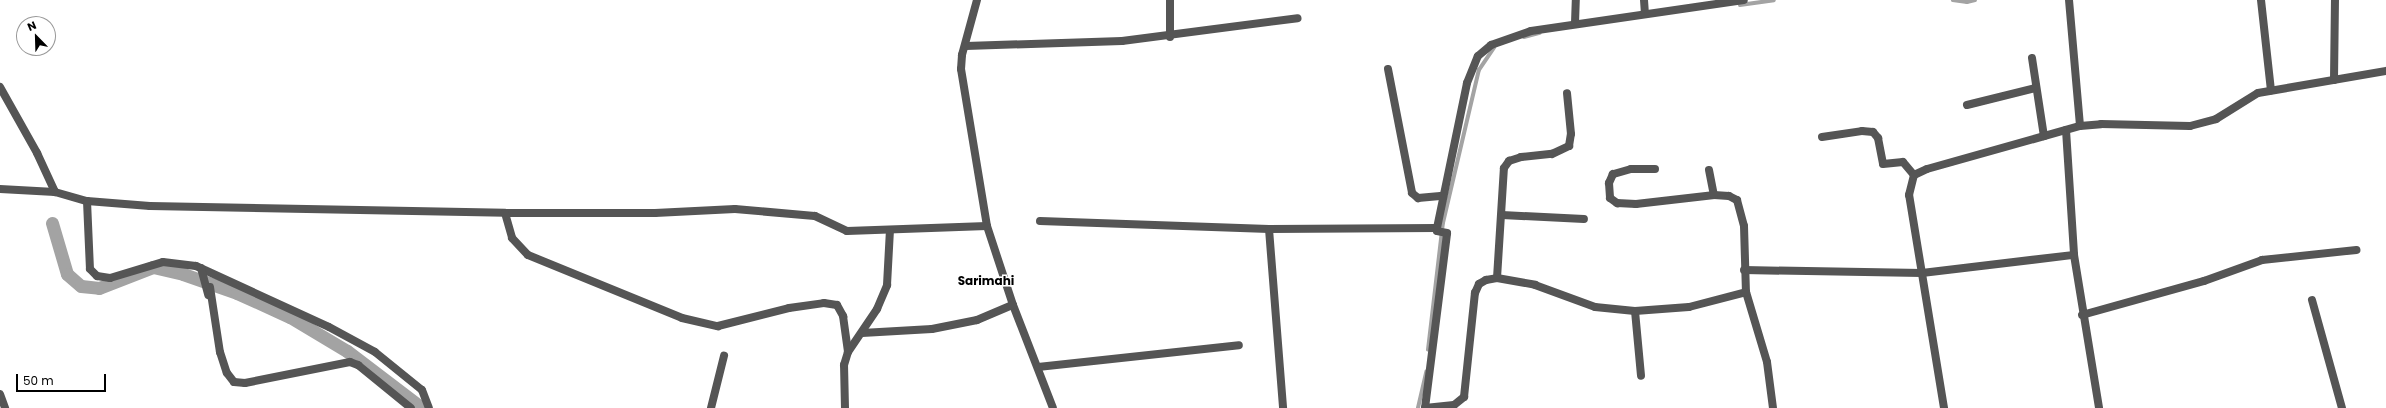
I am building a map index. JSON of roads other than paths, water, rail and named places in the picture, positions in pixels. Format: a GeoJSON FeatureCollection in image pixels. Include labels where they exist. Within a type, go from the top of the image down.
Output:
{"type":"FeatureCollection","features":[{"type":"Feature","properties":{"kind":"street"},"geometry":{"type":"LineString","coordinates":[[977,0],[961,61],[962,77],[976,143],[987,226],[1013,305],[1053,408]]}},
{"type":"Feature","properties":{"kind":"street"},"geometry":{"type":"LineString","coordinates":[[1170,0],[1170,37]]}},
{"type":"Feature","properties":{"kind":"street"},"geometry":{"type":"LineString","coordinates":[[1575,23],[1576,0]]}},
{"type":"Feature","properties":{"kind":"street"},"geometry":{"type":"LineString","coordinates":[[1644,0],[1646,13]]}},
{"type":"Feature","properties":{"kind":"street"},"geometry":{"type":"LineString","coordinates":[[1439,230],[1443,196],[1467,83],[1478,56],[1491,45],[1518,34],[1575,23],[1744,0]]}},
{"type":"Feature","properties":{"kind":"street"},"geometry":{"type":"LineString","coordinates":[[2069,0],[2080,126]]}},
{"type":"Feature","properties":{"kind":"street"},"geometry":{"type":"LineString","coordinates":[[2261,0],[2271,90]]}},
{"type":"Feature","properties":{"kind":"street"},"geometry":{"type":"LineString","coordinates":[[2334,80],[2335,0]]}},
{"type":"Feature","properties":{"kind":"street"},"geometry":{"type":"LineString","coordinates":[[966,46],[1122,41],[1170,37],[1298,18]]}},
{"type":"Feature","properties":{"kind":"street"},"geometry":{"type":"LineString","coordinates":[[2032,58],[2035,88],[2044,136]]}},
{"type":"Feature","properties":{"kind":"street"},"geometry":{"type":"LineString","coordinates":[[1388,69],[1411,191],[1417,198],[1443,196]]}},
{"type":"Feature","properties":{"kind":"street"},"geometry":{"type":"LineString","coordinates":[[1944,408],[1909,195],[1914,175],[1927,168],[2080,126],[2101,124],[2194,125],[2216,119],[2258,94],[2271,90],[2386,71]]}},
{"type":"Feature","properties":{"kind":"street"},"geometry":{"type":"LineString","coordinates":[[0,87],[37,153],[54,192]]}},
{"type":"Feature","properties":{"kind":"street"},"geometry":{"type":"LineString","coordinates":[[1967,105],[2035,88]]}},
{"type":"Feature","properties":{"kind":"street"},"geometry":{"type":"LineString","coordinates":[[1497,278],[1502,215],[1502,176],[1507,163],[1521,157],[1552,154],[1569,146],[1571,134],[1567,93]]}},
{"type":"Feature","properties":{"kind":"street"},"geometry":{"type":"LineString","coordinates":[[2066,130],[2074,255],[2082,315],[2099,408]]}},
{"type":"Feature","properties":{"kind":"street"},"geometry":{"type":"LineString","coordinates":[[1822,137],[1856,131],[1873,132],[1878,138],[1883,164],[1903,162],[1914,175]]}},
{"type":"Feature","properties":{"kind":"street"},"geometry":{"type":"LineString","coordinates":[[1655,169],[1630,168],[1613,174],[1608,184],[1610,198],[1617,203],[1636,204],[1714,195],[1732,197],[1740,207],[1744,226],[1744,270],[1746,292],[1767,362],[1773,408]]}},
{"type":"Feature","properties":{"kind":"street"},"geometry":{"type":"LineString","coordinates":[[1709,170],[1714,195]]}},
{"type":"Feature","properties":{"kind":"street"},"geometry":{"type":"LineString","coordinates":[[0,189],[54,192],[87,200],[150,206],[505,213],[656,213],[749,210],[815,216],[847,231],[987,226]]}},
{"type":"Feature","properties":{"kind":"street"},"geometry":{"type":"LineString","coordinates":[[87,200],[90,269],[97,276],[110,278],[163,262],[201,268],[329,327],[375,352],[422,390],[429,408]]}},
{"type":"Feature","properties":{"kind":"street"},"geometry":{"type":"LineString","coordinates":[[505,213],[512,238],[528,255],[682,318],[718,326],[789,308],[824,303],[837,305],[842,316],[848,352],[843,375],[845,408]]}},
{"type":"Feature","properties":{"kind":"street"},"geometry":{"type":"LineString","coordinates":[[1502,215],[1584,219]]}},
{"type":"Feature","properties":{"kind":"street"},"geometry":{"type":"LineString","coordinates":[[1040,221],[1269,229],[1439,230],[1447,233],[1425,408],[1454,405],[1464,397],[1476,290],[1486,280],[1497,278],[1535,285],[1595,307],[1635,311],[1689,308],[1746,292]]}},
{"type":"Feature","properties":{"kind":"street"},"geometry":{"type":"LineString","coordinates":[[1269,229],[1283,408]]}},
{"type":"Feature","properties":{"kind":"street"},"geometry":{"type":"LineString","coordinates":[[848,352],[862,334],[877,309],[887,285],[890,230]]}},
{"type":"Feature","properties":{"kind":"street"},"geometry":{"type":"LineString","coordinates":[[2082,315],[2204,281],[2262,260],[2356,250]]}},
{"type":"Feature","properties":{"kind":"street"},"geometry":{"type":"LineString","coordinates":[[1744,270],[1922,273],[2074,255]]}},
{"type":"Feature","properties":{"kind":"street"},"geometry":{"type":"LineString","coordinates":[[201,268],[210,305],[210,287],[220,352],[227,373],[234,382],[245,383],[350,362],[358,365],[411,408]]}},
{"type":"Feature","properties":{"kind":"street"},"geometry":{"type":"LineString","coordinates":[[2312,300],[2342,408]]}},
{"type":"Feature","properties":{"kind":"street"},"geometry":{"type":"LineString","coordinates":[[862,334],[932,329],[977,320],[1013,305]]}},
{"type":"Feature","properties":{"kind":"street"},"geometry":{"type":"LineString","coordinates":[[1635,311],[1641,376]]}},
{"type":"Feature","properties":{"kind":"street"},"geometry":{"type":"LineString","coordinates":[[1038,367],[1239,344]]}},
{"type":"Feature","properties":{"kind":"street"},"geometry":{"type":"LineString","coordinates":[[711,408],[724,356]]}},
{"type":"Feature","properties":{"kind":"street"},"geometry":{"type":"LineString","coordinates":[[0,394],[5,408]]}},
{"type":"Feature","properties":{"kind":"waterway"},"geometry":{"type":"LineString","coordinates":[[1740,5],[1774,0]]}},
{"type":"Feature","properties":{"kind":"waterway"},"geometry":{"type":"LineString","coordinates":[[1953,0],[1967,2],[1975,0]]}},
{"type":"Feature","properties":{"kind":"waterway"},"geometry":{"type":"LineString","coordinates":[[1524,37],[1539,33]]}},
{"type":"Feature","properties":{"kind":"waterway"},"geometry":{"type":"LineString","coordinates":[[1428,350],[1443,223],[1479,70],[1494,48]]}},
{"type":"Feature","properties":{"kind":"waterway"},"geometry":{"type":"LineString","coordinates":[[52,223],[67,274],[81,286],[99,288],[153,267],[183,274],[237,293],[290,317],[347,351],[422,408]]}},
{"type":"Feature","properties":{"kind":"waterway"},"geometry":{"type":"LineString","coordinates":[[1418,408],[1426,372]]}},
{"type":"Feature","properties":{"kind":"district","name":"Sarimahi"},"geometry":{"type":"Point","coordinates":[986,281]}}]}
